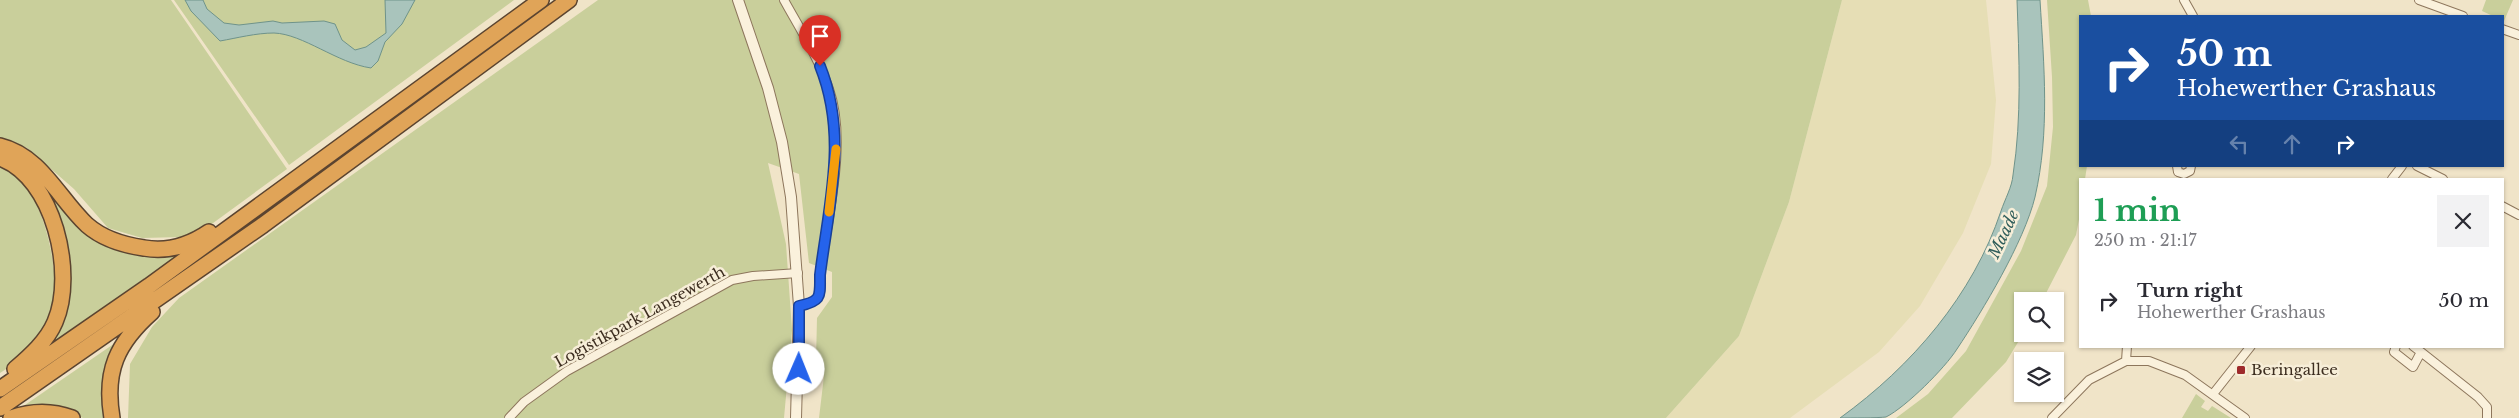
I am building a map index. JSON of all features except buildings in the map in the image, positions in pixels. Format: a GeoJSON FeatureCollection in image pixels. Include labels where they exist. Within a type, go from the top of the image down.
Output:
{"type":"FeatureCollection","features":[{"type":"Feature","properties":{"kind":"highway"},"geometry":{"type":"LineString","coordinates":[[0,389],[251,212],[541,0]]}},
{"type":"Feature","properties":{"kind":"highway"},"geometry":{"type":"LineString","coordinates":[[0,408],[263,225],[569,0]]}},
{"type":"Feature","properties":{"kind":"highway"},"geometry":{"type":"LineString","coordinates":[[0,146],[29,161],[88,226],[121,244],[148,249],[180,246],[206,234],[231,217],[251,212]]}},
{"type":"Feature","properties":{"kind":"highway"},"geometry":{"type":"LineString","coordinates":[[0,158],[26,172],[45,199],[58,247],[62,281],[60,310],[49,334],[32,354],[11,372],[0,389]]}},
{"type":"Feature","properties":{"kind":"highway"},"geometry":{"type":"LineString","coordinates":[[112,418],[109,400],[110,379],[123,341],[151,312],[197,280],[202,267]]}},
{"type":"Feature","properties":{"kind":"highway"},"geometry":{"type":"LineString","coordinates":[[11,418],[35,412],[49,412],[72,418]]}},
{"type":"Feature","properties":{"kind":"street"},"geometry":{"type":"LineString","coordinates":[[738,0],[768,88],[782,142],[791,197],[799,306],[796,418]]}},
{"type":"Feature","properties":{"kind":"street"},"geometry":{"type":"LineString","coordinates":[[784,0],[820,66],[830,91],[835,124],[836,152],[820,275],[820,292],[818,299],[814,303],[799,306]]}},
{"type":"Feature","properties":{"kind":"street"},"geometry":{"type":"LineString","coordinates":[[2184,0],[2193,15]]}},
{"type":"Feature","properties":{"kind":"street"},"geometry":{"type":"LineString","coordinates":[[2419,0],[2460,15]]}},
{"type":"Feature","properties":{"kind":"street"},"geometry":{"type":"LineString","coordinates":[[2504,30],[2519,36]]}},
{"type":"Feature","properties":{"kind":"street"},"geometry":{"type":"LineString","coordinates":[[2177,167],[2178,172],[2184,174],[2190,171],[2191,167]]}},
{"type":"Feature","properties":{"kind":"street"},"geometry":{"type":"LineString","coordinates":[[2393,178],[2401,167]]}},
{"type":"Feature","properties":{"kind":"street"},"geometry":{"type":"LineString","coordinates":[[2419,167],[2442,178]]}},
{"type":"Feature","properties":{"kind":"street"},"geometry":{"type":"LineString","coordinates":[[2504,207],[2519,215]]}},
{"type":"Feature","properties":{"kind":"street","name":"Logistikpark Langewerth"},"geometry":{"type":"LineString","coordinates":[[509,418],[524,402],[566,371],[732,280],[753,276],[798,273]]}},
{"type":"Feature","properties":{"kind":"street"},"geometry":{"type":"LineString","coordinates":[[2126,348],[2126,361]]}},
{"type":"Feature","properties":{"kind":"street"},"geometry":{"type":"LineString","coordinates":[[2213,394],[2249,348]]}},
{"type":"Feature","properties":{"kind":"street"},"geometry":{"type":"LineString","coordinates":[[2395,348],[2394,352],[2413,367],[2421,352]]}},
{"type":"Feature","properties":{"kind":"street"},"geometry":{"type":"LineString","coordinates":[[2416,348],[2478,397],[2487,407],[2487,418]]}},
{"type":"Feature","properties":{"kind":"street"},"geometry":{"type":"LineString","coordinates":[[2052,418],[2088,380],[2126,361],[2155,364],[2185,375],[2245,418]]}},
{"type":"Feature","properties":{"kind":"shaded area"},"geometry":{"type":"Polygon","coordinates":[[[1842,0],[1986,0],[1996,100],[1991,164],[1963,233],[1920,306],[1879,352],[1790,418],[1666,418],[1739,336],[1789,202],[1842,0]]]}},
{"type":"Feature","properties":{"kind":"green space"},"geometry":{"type":"Polygon","coordinates":[[[0,0],[171,0],[287,169],[209,226],[182,237],[142,238],[108,228],[74,189],[27,148],[0,139],[0,0]]]}},
{"type":"Feature","properties":{"kind":"green space"},"geometry":{"type":"Polygon","coordinates":[[[174,0],[514,0],[289,165],[174,0]]]}},
{"type":"Feature","properties":{"kind":"green space"},"geometry":{"type":"Polygon","coordinates":[[[598,0],[1842,0],[1789,202],[1739,336],[1666,418],[819,418],[824,376],[816,361],[817,318],[832,297],[832,272],[809,263],[799,174],[768,163],[786,244],[792,330],[784,418],[128,418],[130,364],[152,327],[179,298],[598,0]]]}},
{"type":"Feature","properties":{"kind":"green space"},"geometry":{"type":"Polygon","coordinates":[[[2047,0],[2088,0],[2091,15],[2079,15],[2079,167],[2087,167],[2085,178],[2079,178],[2079,219],[2076,235],[2047,292],[2014,292],[2014,342],[2018,342],[2006,362],[1952,418],[1896,418],[1928,394],[1966,351],[2021,251],[2047,186],[2053,127],[2047,0]]]}},
{"type":"Feature","properties":{"kind":"green space"},"geometry":{"type":"Polygon","coordinates":[[[2486,0],[2513,0],[2504,21],[2504,15],[2491,15],[2482,11],[2486,0]]]}},
{"type":"Feature","properties":{"kind":"green space"},"geometry":{"type":"Polygon","coordinates":[[[0,166],[15,173],[27,188],[38,207],[46,229],[51,253],[55,297],[52,313],[38,339],[24,355],[0,373],[0,166]]]}},
{"type":"Feature","properties":{"kind":"green space"},"geometry":{"type":"Polygon","coordinates":[[[41,177],[93,231],[116,248],[126,253],[140,256],[183,252],[49,345],[66,302],[37,180],[41,177]]]}},
{"type":"Feature","properties":{"kind":"green space"},"geometry":{"type":"Polygon","coordinates":[[[118,341],[106,418],[83,418],[57,408],[22,407],[118,341]]]}},
{"type":"Feature","properties":{"kind":"green space"},"geometry":{"type":"Polygon","coordinates":[[[2196,394],[2205,401],[2201,407],[2208,411],[2212,406],[2231,418],[2182,418],[2196,394]]]}},
{"type":"Feature","properties":{"kind":"water"},"geometry":{"type":"Polygon","coordinates":[[[185,0],[203,0],[207,9],[224,23],[239,25],[273,21],[282,23],[324,21],[335,24],[342,40],[355,50],[366,47],[386,33],[385,0],[415,0],[402,24],[385,42],[378,61],[371,68],[346,61],[297,38],[274,33],[220,41],[191,11],[185,0]]]}},
{"type":"Feature","properties":{"kind":"water","name":"Maade"},"geometry":{"type":"Polygon","coordinates":[[[2017,0],[2040,0],[2045,99],[2040,173],[2030,215],[2022,234],[1990,296],[1944,366],[1904,405],[1886,417],[1840,418],[1892,376],[1937,327],[1957,300],[1989,242],[2011,184],[2016,153],[2019,88],[2017,0]]]}},
{"type":"Feature","properties":{"kind":"slow traffic"},"geometry":{"type":"LineString","coordinates":[[829,212],[836,149]]}},
{"type":"Feature","properties":{"kind":"place","name":"Beringallee"},"geometry":{"type":"Point","coordinates":[2241,370]}},
{"type":"Feature","properties":{"kind":"route"},"geometry":{"type":"LineString","coordinates":[[799,369],[799,306],[814,303],[818,299],[820,292],[820,275],[836,152],[835,124],[830,91],[820,66]]}}]}
